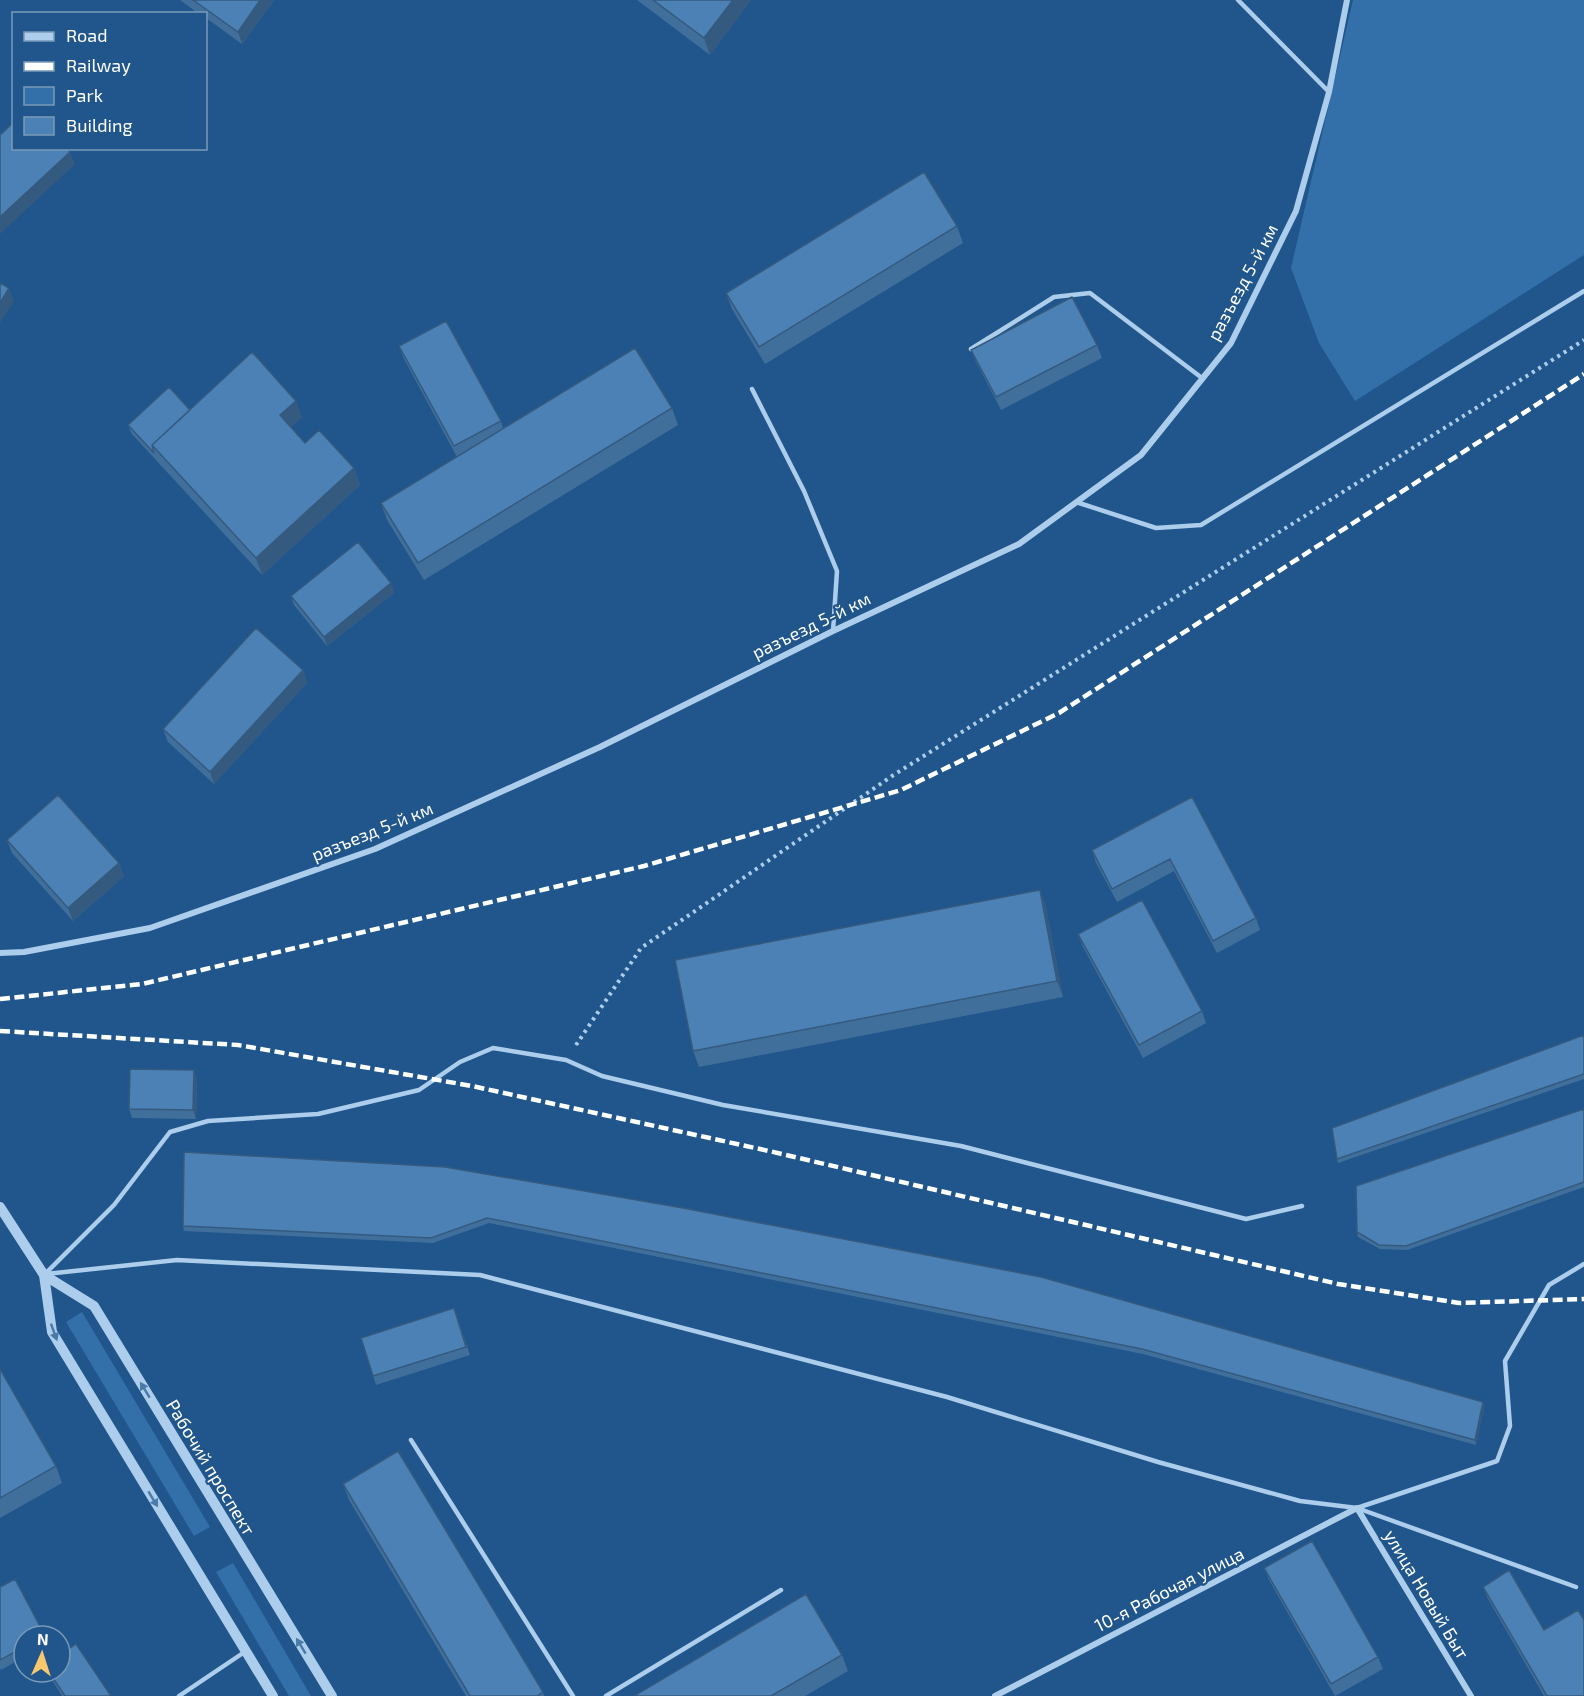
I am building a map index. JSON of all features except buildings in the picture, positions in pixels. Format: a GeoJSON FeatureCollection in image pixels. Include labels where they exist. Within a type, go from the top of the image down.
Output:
{"type":"FeatureCollection","features":[{"type":"Feature","properties":{"kind":"street","name":"разъезд 5-й км"},"geometry":{"type":"LineString","coordinates":[[0,953],[24,952],[150,928],[375,849],[600,747],[833,631],[1018,544],[1141,455],[1231,343],[1296,211],[1329,92],[1347,0]]}},
{"type":"Feature","properties":{"kind":"street","name":"Рабочий проспект"},"geometry":{"type":"LineString","coordinates":[[0,1207],[44,1275],[52,1332],[273,1696]]}},
{"type":"Feature","properties":{"kind":"street","name":"Рабочий проспект"},"geometry":{"type":"LineString","coordinates":[[44,1275],[94,1306],[332,1696]]}},
{"type":"Feature","properties":{"kind":"street","name":"10-я Рабочая улица"},"geometry":{"type":"LineString","coordinates":[[995,1696],[1357,1508]]}},
{"type":"Feature","properties":{"kind":"street","name":"улица Новый Быт"},"geometry":{"type":"LineString","coordinates":[[1357,1508],[1471,1696]]}},
{"type":"Feature","properties":{"kind":"lane"},"geometry":{"type":"LineString","coordinates":[[1238,0],[1329,92]]}},
{"type":"Feature","properties":{"kind":"lane"},"geometry":{"type":"LineString","coordinates":[[1076,502],[1155,528],[1201,525],[1584,291]]}},
{"type":"Feature","properties":{"kind":"lane"},"geometry":{"type":"LineString","coordinates":[[970,349],[1054,297],[1090,293],[1202,378]]}},
{"type":"Feature","properties":{"kind":"lane"},"geometry":{"type":"LineString","coordinates":[[752,389],[804,491],[837,572],[833,631]]}},
{"type":"Feature","properties":{"kind":"lane"},"geometry":{"type":"LineString","coordinates":[[44,1275],[114,1204],[170,1132],[208,1121],[318,1114],[419,1089],[459,1062],[493,1048],[566,1060],[602,1076],[723,1106],[961,1146],[1246,1220],[1302,1206]]}},
{"type":"Feature","properties":{"kind":"lane"},"geometry":{"type":"LineString","coordinates":[[44,1275],[177,1260],[480,1275],[947,1397],[1158,1462],[1300,1501],[1357,1508],[1576,1587]]}},
{"type":"Feature","properties":{"kind":"lane"},"geometry":{"type":"LineString","coordinates":[[1357,1508],[1497,1461],[1510,1426],[1505,1361],[1549,1285],[1584,1264]]}},
{"type":"Feature","properties":{"kind":"lane"},"geometry":{"type":"LineString","coordinates":[[411,1440],[573,1696]]}},
{"type":"Feature","properties":{"kind":"lane"},"geometry":{"type":"LineString","coordinates":[[606,1696],[781,1590]]}},
{"type":"Feature","properties":{"kind":"lane"},"geometry":{"type":"LineString","coordinates":[[179,1696],[246,1651]]}},
{"type":"Feature","properties":{"kind":"path"},"geometry":{"type":"LineString","coordinates":[[566,1060],[641,948],[892,776],[1584,340]]}},
{"type":"Feature","properties":{"kind":"green space"},"geometry":{"type":"Polygon","coordinates":[[[1353,0],[1584,0],[1584,255],[1355,401],[1319,343],[1291,268],[1353,0]]]}},
{"type":"Feature","properties":{"kind":"green space"},"geometry":{"type":"Polygon","coordinates":[[[82,1312],[210,1527],[194,1536],[66,1322],[82,1312]]]}},
{"type":"Feature","properties":{"kind":"green space"},"geometry":{"type":"Polygon","coordinates":[[[233,1563],[311,1696],[289,1696],[216,1572],[233,1563]]]}},
{"type":"Feature","properties":{"kind":"railway"},"geometry":{"type":"LineString","coordinates":[[0,999],[142,984],[644,866],[901,790],[1059,713],[1584,374]]}},
{"type":"Feature","properties":{"kind":"railway"},"geometry":{"type":"LineString","coordinates":[[0,1031],[238,1045],[472,1086],[769,1151],[1338,1284],[1459,1303],[1584,1299]]}}]}
